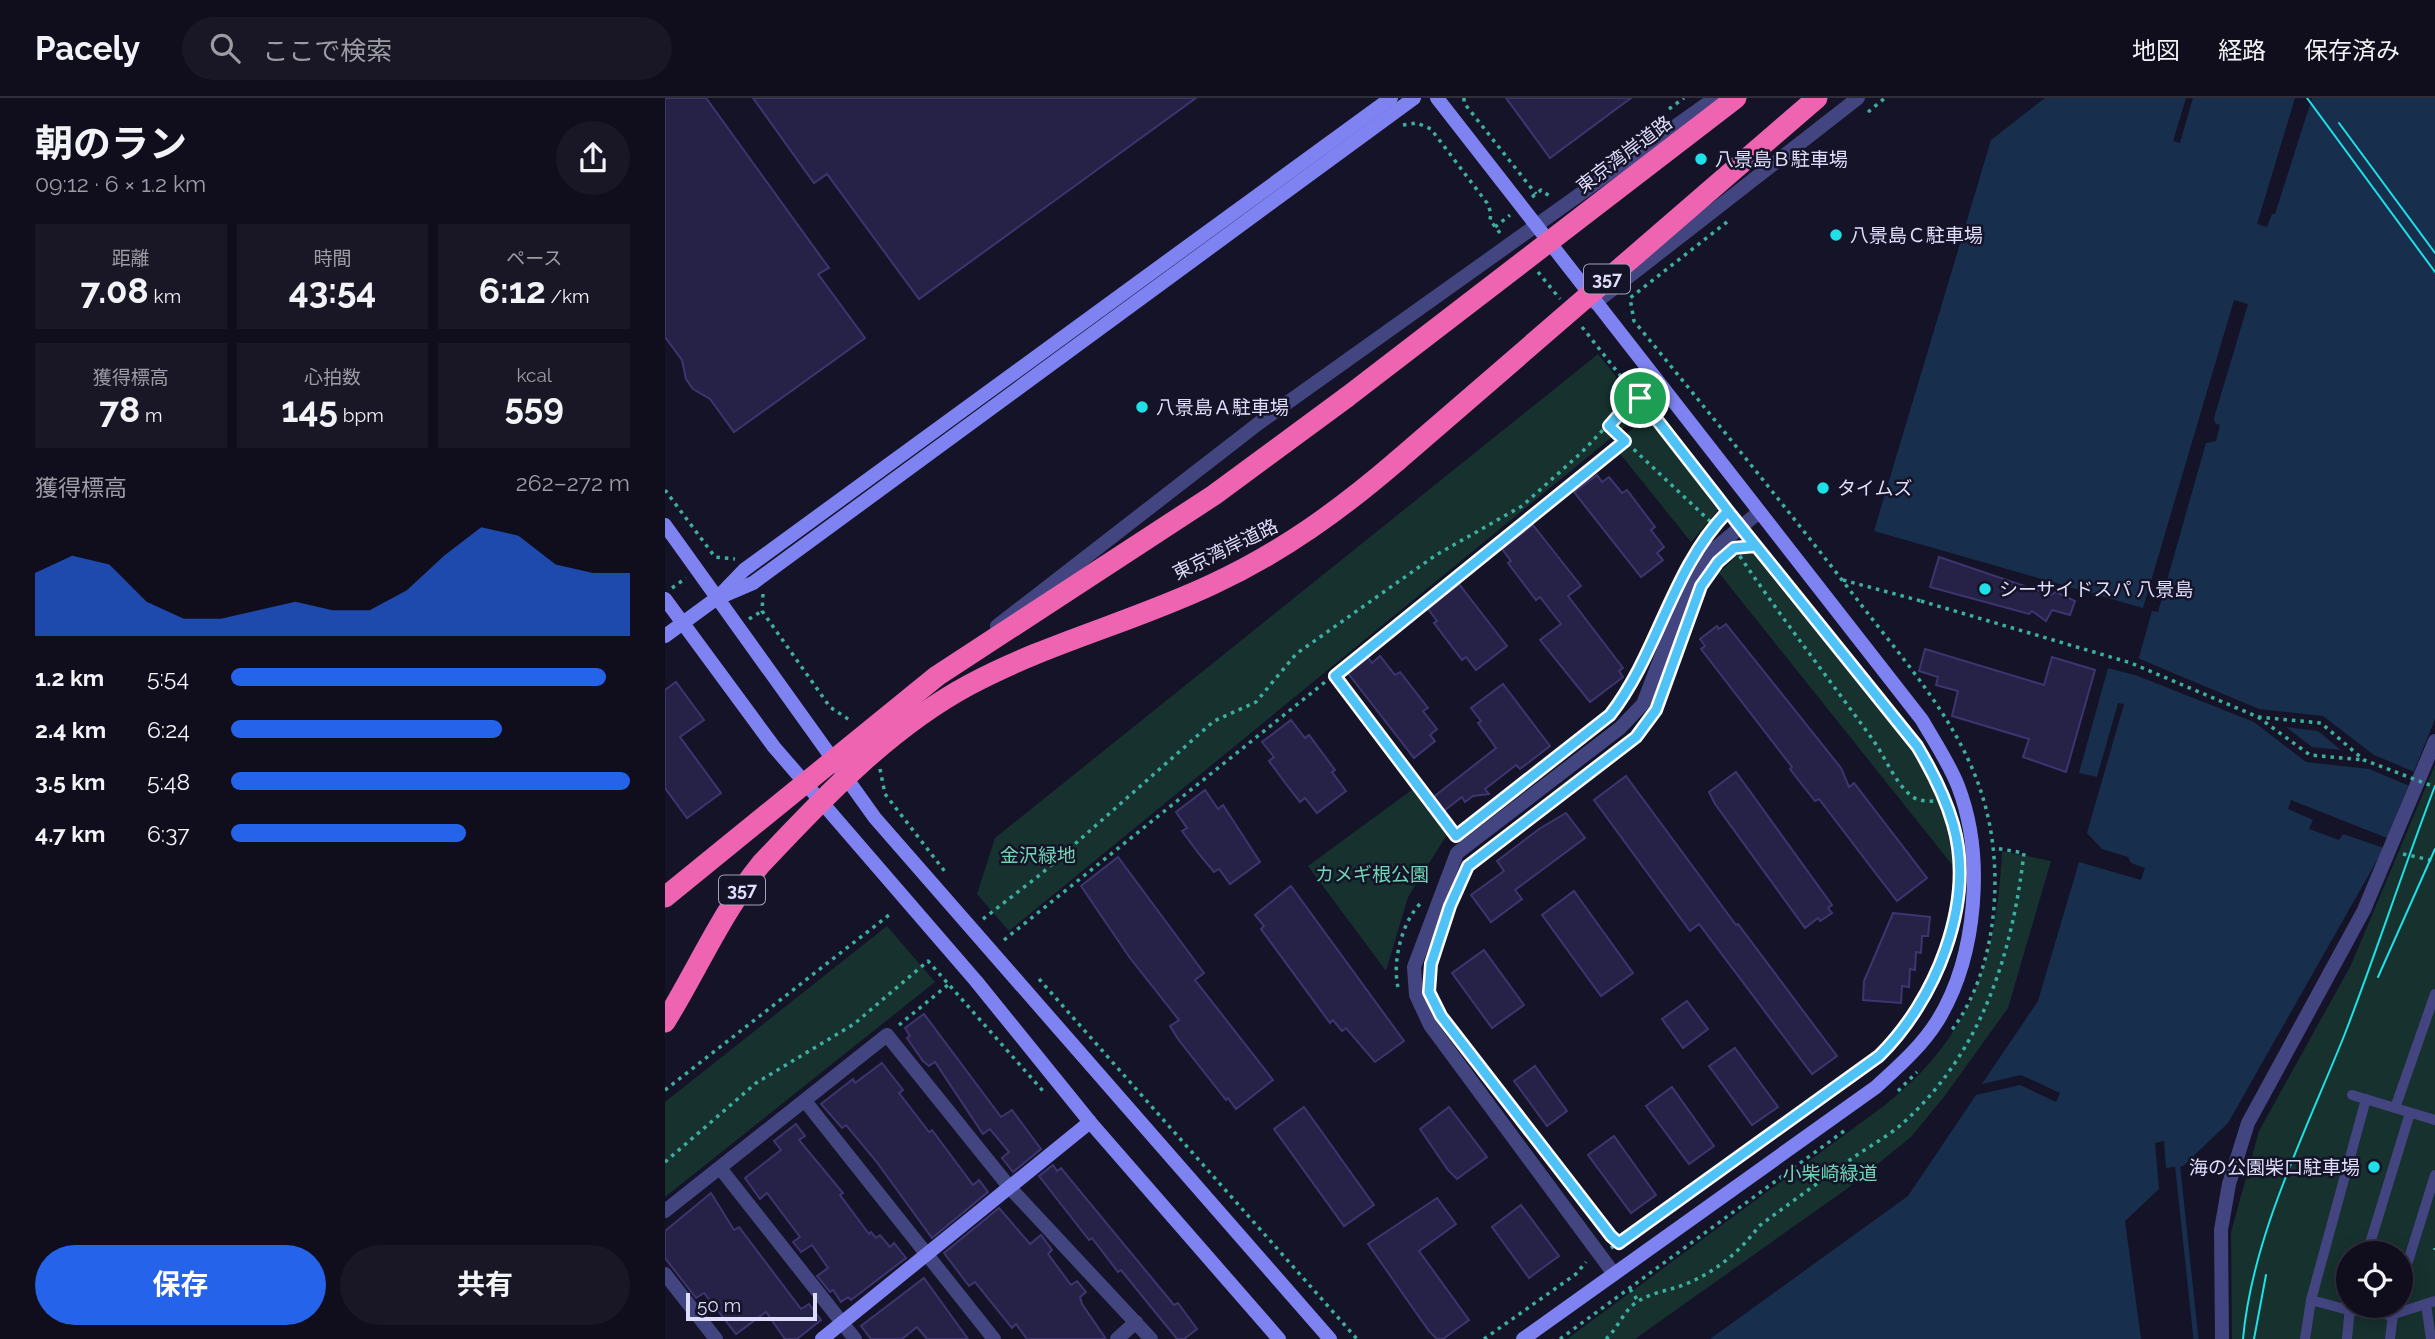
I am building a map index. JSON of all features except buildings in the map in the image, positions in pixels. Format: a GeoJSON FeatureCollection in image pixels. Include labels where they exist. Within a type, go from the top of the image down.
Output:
{"type":"FeatureCollection","features":[{"type":"Feature","properties":{"kind":"highway","name":"東京湾岸道路"},"geometry":{"type":"LineString","coordinates":[[665,897],[858,737],[937,676],[1214,495],[1347,397],[1736,98]]}},
{"type":"Feature","properties":{"kind":"highway","name":"東京湾岸道路"},"geometry":{"type":"LineString","coordinates":[[665,1022],[747,881],[871,755],[936,705],[1019,659],[1212,585],[1266,558],[1326,520],[1817,98]]}},
{"type":"Feature","properties":{"kind":"street"},"geometry":{"type":"LineString","coordinates":[[665,636],[717,598],[744,570],[1391,98]]}},
{"type":"Feature","properties":{"kind":"street"},"geometry":{"type":"LineString","coordinates":[[717,598],[753,583],[1415,98]]}},
{"type":"Feature","properties":{"kind":"street"},"geometry":{"type":"LineString","coordinates":[[1437,98],[1922,720],[1958,786],[1973,847],[1975,876],[1970,927],[1952,995],[1916,1050],[1876,1087],[1523,1339]]}},
{"type":"Feature","properties":{"kind":"street"},"geometry":{"type":"LineString","coordinates":[[937,676],[1259,424],[1715,98]]}},
{"type":"Feature","properties":{"kind":"street"},"geometry":{"type":"LineString","coordinates":[[1595,303],[1859,98]]}},
{"type":"Feature","properties":{"kind":"street"},"geometry":{"type":"LineString","coordinates":[[1614,1274],[1430,1025],[1416,995],[1414,967],[1457,853],[1620,728],[1643,704],[1691,579],[1707,555],[1759,512]]}},
{"type":"Feature","properties":{"kind":"street"},"geometry":{"type":"LineString","coordinates":[[665,526],[874,818],[1330,1339]]}},
{"type":"Feature","properties":{"kind":"street"},"geometry":{"type":"LineString","coordinates":[[665,599],[759,729],[821,804],[976,981],[1090,1122],[1279,1339]]}},
{"type":"Feature","properties":{"kind":"street"},"geometry":{"type":"LineString","coordinates":[[2222,1339],[2221,1230],[2229,1184],[2248,1123],[2364,910],[2435,741]]}},
{"type":"Feature","properties":{"kind":"street"},"geometry":{"type":"LineString","coordinates":[[665,1211],[887,1035],[1010,1189],[1151,1339]]}},
{"type":"Feature","properties":{"kind":"street"},"geometry":{"type":"LineString","coordinates":[[805,1101],[994,1339]]}},
{"type":"Feature","properties":{"kind":"street"},"geometry":{"type":"LineString","coordinates":[[822,1339],[1090,1122]]}},
{"type":"Feature","properties":{"kind":"street"},"geometry":{"type":"LineString","coordinates":[[720,1168],[855,1339]]}},
{"type":"Feature","properties":{"kind":"street"},"geometry":{"type":"LineString","coordinates":[[665,1274],[716,1339]]}},
{"type":"Feature","properties":{"kind":"street"},"geometry":{"type":"LineString","coordinates":[[1117,1339],[1136,1322]]}},
{"type":"Feature","properties":{"kind":"lane"},"geometry":{"type":"LineString","coordinates":[[2395,1108],[2435,994]]}},
{"type":"Feature","properties":{"kind":"lane"},"geometry":{"type":"LineString","coordinates":[[2352,1095],[2435,1120]]}},
{"type":"Feature","properties":{"kind":"lane"},"geometry":{"type":"LineString","coordinates":[[2305,1339],[2311,1300],[2366,1099]]}},
{"type":"Feature","properties":{"kind":"lane"},"geometry":{"type":"LineString","coordinates":[[2371,1241],[2410,1112]]}},
{"type":"Feature","properties":{"kind":"lane"},"geometry":{"type":"LineString","coordinates":[[2413,1246],[2435,1175]]}},
{"type":"Feature","properties":{"kind":"lane"},"geometry":{"type":"LineString","coordinates":[[2311,1300],[2336,1305]]}},
{"type":"Feature","properties":{"kind":"lane"},"geometry":{"type":"LineString","coordinates":[[2430,1303],[2431,1339]]}},
{"type":"Feature","properties":{"kind":"lane"},"geometry":{"type":"LineString","coordinates":[[2347,1339],[2348,1318]]}},
{"type":"Feature","properties":{"kind":"lane"},"geometry":{"type":"LineString","coordinates":[[2390,1339],[2392,1318]]}},
{"type":"Feature","properties":{"kind":"path"},"geometry":{"type":"LineString","coordinates":[[1464,98],[1464,103],[1536,194]]}},
{"type":"Feature","properties":{"kind":"path"},"geometry":{"type":"LineString","coordinates":[[1864,115],[1885,98]]}},
{"type":"Feature","properties":{"kind":"path"},"geometry":{"type":"LineString","coordinates":[[1397,127],[1417,123],[1432,130],[1490,207],[1490,220],[1508,244]]}},
{"type":"Feature","properties":{"kind":"path"},"geometry":{"type":"LineString","coordinates":[[1737,215],[1630,298],[1634,321],[1843,580],[1927,691],[1955,734],[1983,796],[1994,848],[1997,899],[1988,944],[1969,999],[1958,1022],[1944,1041]]}},
{"type":"Feature","properties":{"kind":"path"},"geometry":{"type":"LineString","coordinates":[[1533,267],[1566,307]]}},
{"type":"Feature","properties":{"kind":"path"},"geometry":{"type":"LineString","coordinates":[[1574,317],[1924,758]]}},
{"type":"Feature","properties":{"kind":"path"},"geometry":{"type":"LineString","coordinates":[[975,909],[983,919],[1022,889],[1214,722],[1256,702],[1296,654],[1436,555],[1522,506],[1623,410],[1640,398]]}},
{"type":"Feature","properties":{"kind":"path"},"geometry":{"type":"LineString","coordinates":[[1609,426],[1714,525]]}},
{"type":"Feature","properties":{"kind":"path"},"geometry":{"type":"LineString","coordinates":[[1013,950],[1003,940],[1625,441]]}},
{"type":"Feature","properties":{"kind":"path"},"geometry":{"type":"LineString","coordinates":[[665,490],[715,557]]}},
{"type":"Feature","properties":{"kind":"path"},"geometry":{"type":"LineString","coordinates":[[1703,538],[1728,511]]}},
{"type":"Feature","properties":{"kind":"path"},"geometry":{"type":"LineString","coordinates":[[1726,555],[1734,548],[1755,546]]}},
{"type":"Feature","properties":{"kind":"path"},"geometry":{"type":"LineString","coordinates":[[1734,548],[1787,626],[1913,797],[1926,801],[1945,800]]}},
{"type":"Feature","properties":{"kind":"path"},"geometry":{"type":"LineString","coordinates":[[1843,580],[2131,663],[2258,717],[2310,755],[2364,760],[2435,787]]}},
{"type":"Feature","properties":{"kind":"path"},"geometry":{"type":"LineString","coordinates":[[770,584],[763,595],[762,611],[830,707],[851,721],[858,737]]}},
{"type":"Feature","properties":{"kind":"path"},"geometry":{"type":"LineString","coordinates":[[1610,715],[1627,693],[1638,670]]}},
{"type":"Feature","properties":{"kind":"path"},"geometry":{"type":"LineString","coordinates":[[1335,676],[1456,836]]}},
{"type":"Feature","properties":{"kind":"path"},"geometry":{"type":"LineString","coordinates":[[2258,717],[2321,723],[2364,760]]}},
{"type":"Feature","properties":{"kind":"path"},"geometry":{"type":"LineString","coordinates":[[871,755],[879,764],[885,794],[950,878]]}},
{"type":"Feature","properties":{"kind":"path"},"geometry":{"type":"LineString","coordinates":[[1941,790],[1948,809]]}},
{"type":"Feature","properties":{"kind":"path"},"geometry":{"type":"LineString","coordinates":[[1468,866],[1537,814]]}},
{"type":"Feature","properties":{"kind":"path"},"geometry":{"type":"LineString","coordinates":[[1447,840],[1466,828]]}},
{"type":"Feature","properties":{"kind":"path"},"geometry":{"type":"LineString","coordinates":[[2388,851],[2435,861]]}},
{"type":"Feature","properties":{"kind":"path"},"geometry":{"type":"LineString","coordinates":[[1400,995],[1396,976],[1397,959],[1412,912],[1429,895]]}},
{"type":"Feature","properties":{"kind":"path"},"geometry":{"type":"LineString","coordinates":[[665,1090],[888,915]]}},
{"type":"Feature","properties":{"kind":"path"},"geometry":{"type":"LineString","coordinates":[[1534,1137],[1619,1243],[1879,1056],[1907,1025],[1930,987],[1953,929]]}},
{"type":"Feature","properties":{"kind":"path"},"geometry":{"type":"LineString","coordinates":[[665,1162],[756,1083],[854,1024],[928,961],[949,984],[887,1035]]}},
{"type":"Feature","properties":{"kind":"path"},"geometry":{"type":"LineString","coordinates":[[1030,970],[1357,1339]]}},
{"type":"Feature","properties":{"kind":"path"},"geometry":{"type":"LineString","coordinates":[[1893,1094],[1921,1068]]}},
{"type":"Feature","properties":{"kind":"path"},"geometry":{"type":"LineString","coordinates":[[1560,1339],[1850,1126]]}},
{"type":"Feature","properties":{"kind":"path"},"geometry":{"type":"LineString","coordinates":[[1484,1339],[1576,1274],[1585,1262]]}},
{"type":"Feature","properties":{"kind":"path"},"geometry":{"type":"LineString","coordinates":[[1630,1289],[1638,1301]]}},
{"type":"Feature","properties":{"kind":"green space","name":"金沢緑地"},"geometry":{"type":"Polygon","coordinates":[[[1598,354],[1644,411],[1009,931],[977,894],[995,838],[1598,354]]]}},
{"type":"Feature","properties":{"kind":"green space"},"geometry":{"type":"Polygon","coordinates":[[[1648,416],[1718,510],[1691,542],[1613,445],[1648,416]]]}},
{"type":"Feature","properties":{"kind":"green space"},"geometry":{"type":"Polygon","coordinates":[[[1741,551],[1753,552],[1875,697],[1918,758],[1939,798],[1954,867],[1719,573],[1741,551]]]}},
{"type":"Feature","properties":{"kind":"green space"},"geometry":{"type":"Polygon","coordinates":[[[2435,765],[2435,1339],[2232,1339],[2231,1232],[2259,1131],[2351,965],[2435,765]]]}},
{"type":"Feature","properties":{"kind":"green space","name":"カメギ根公園"},"geometry":{"type":"Polygon","coordinates":[[[1413,789],[1448,833],[1408,897],[1386,971],[1308,866],[1413,789]]]}},
{"type":"Feature","properties":{"kind":"green space","name":"小柴崎緑道"},"geometry":{"type":"Polygon","coordinates":[[[2002,851],[2051,861],[2008,1008],[1944,1097],[1911,1137],[1848,1188],[1635,1339],[1567,1339],[1885,1105],[1915,1079],[1939,1052],[1974,993],[1994,926],[2002,851]]]}},
{"type":"Feature","properties":{"kind":"green space"},"geometry":{"type":"Polygon","coordinates":[[[887,926],[935,982],[665,1197],[665,1102],[887,926]]]}},
{"type":"Feature","properties":{"kind":"water"},"geometry":{"type":"Polygon","coordinates":[[[2045,98],[2186,98],[2173,141],[2180,143],[2193,98],[2295,98],[2257,224],[2267,227],[2272,214],[2275,214],[2312,98],[2435,98],[2435,719],[2387,838],[2291,800],[2288,809],[2313,820],[2309,829],[2339,840],[2343,834],[2384,848],[2228,1123],[2183,1166],[2166,1168],[2164,1141],[2155,1143],[2159,1189],[2125,1221],[2141,1339],[1710,1339],[1908,1196],[1976,1095],[2020,1085],[2056,1102],[2060,1093],[2021,1075],[1982,1084],[2038,1001],[2079,862],[2141,880],[2145,868],[2131,863],[2128,857],[2102,849],[2087,833],[2124,704],[2118,703],[2097,777],[2079,773],[2108,668],[2134,675],[2152,611],[2158,612],[2206,443],[2216,441],[2220,425],[2215,423],[2214,418],[2248,304],[2234,300],[2143,608],[1874,531],[1991,140],[2045,98]]]}},
{"type":"Feature","properties":{"kind":"pier"},"geometry":{"type":"Polygon","coordinates":[[[2135,657],[2259,709],[2323,716],[2374,755],[2417,773],[2412,787],[2369,769],[2306,762],[2254,722],[2110,665],[2131,671],[2135,657]],[[2286,727],[2312,747],[2341,750],[2318,731],[2286,727]]]}},
{"type":"Feature","properties":{"kind":"waterway"},"geometry":{"type":"LineString","coordinates":[[2177,1161],[2196,1339]]}},
{"type":"Feature","properties":{"kind":"tram line"},"geometry":{"type":"LineString","coordinates":[[2307,98],[2435,272]]}},
{"type":"Feature","properties":{"kind":"tram line"},"geometry":{"type":"LineString","coordinates":[[2339,123],[2435,253]]}},
{"type":"Feature","properties":{"kind":"tram line"},"geometry":{"type":"LineString","coordinates":[[2243,1339],[2248,1301],[2269,1223],[2356,1005],[2435,786]]}},
{"type":"Feature","properties":{"kind":"tram line"},"geometry":{"type":"LineString","coordinates":[[2378,977],[2435,849]]}},
{"type":"Feature","properties":{"kind":"tram line"},"geometry":{"type":"LineString","coordinates":[[2254,1339],[2266,1275]]}},
{"type":"Feature","properties":{"kind":"place","name":"八景島Ｂ駐車場"},"geometry":{"type":"Point","coordinates":[1701,159]}},
{"type":"Feature","properties":{"kind":"place","name":"八景島Ｃ駐車場"},"geometry":{"type":"Point","coordinates":[1836,235]}},
{"type":"Feature","properties":{"kind":"place","name":"八景島Ａ駐車場"},"geometry":{"type":"Point","coordinates":[1142,407]}},
{"type":"Feature","properties":{"kind":"place","name":"タイムズ"},"geometry":{"type":"Point","coordinates":[1823,488]}},
{"type":"Feature","properties":{"kind":"place","name":"シーサイドスパ 八景島"},"geometry":{"type":"Point","coordinates":[1985,589]}},
{"type":"Feature","properties":{"kind":"place","name":"海の公園柴口駐車場"},"geometry":{"type":"Point","coordinates":[2374,1167]}},
{"type":"Feature","properties":{"kind":"route"},"geometry":{"type":"LineString","coordinates":[[1640,398],[1623,410],[1609,426],[1625,441],[1335,676],[1456,836],[1610,715],[1627,693],[1681,575],[1703,538],[1728,511],[1917,746],[1938,781],[1954,827],[1959,882],[1953,929],[1930,987],[1896,1040],[1879,1056],[1619,1243],[1441,1016],[1429,992],[1431,964],[1450,906],[1468,866],[1636,737],[1656,710],[1701,586],[1718,562],[1734,548],[1755,546],[1740,527],[1728,511],[1718,498],[1640,398]]}}]}
